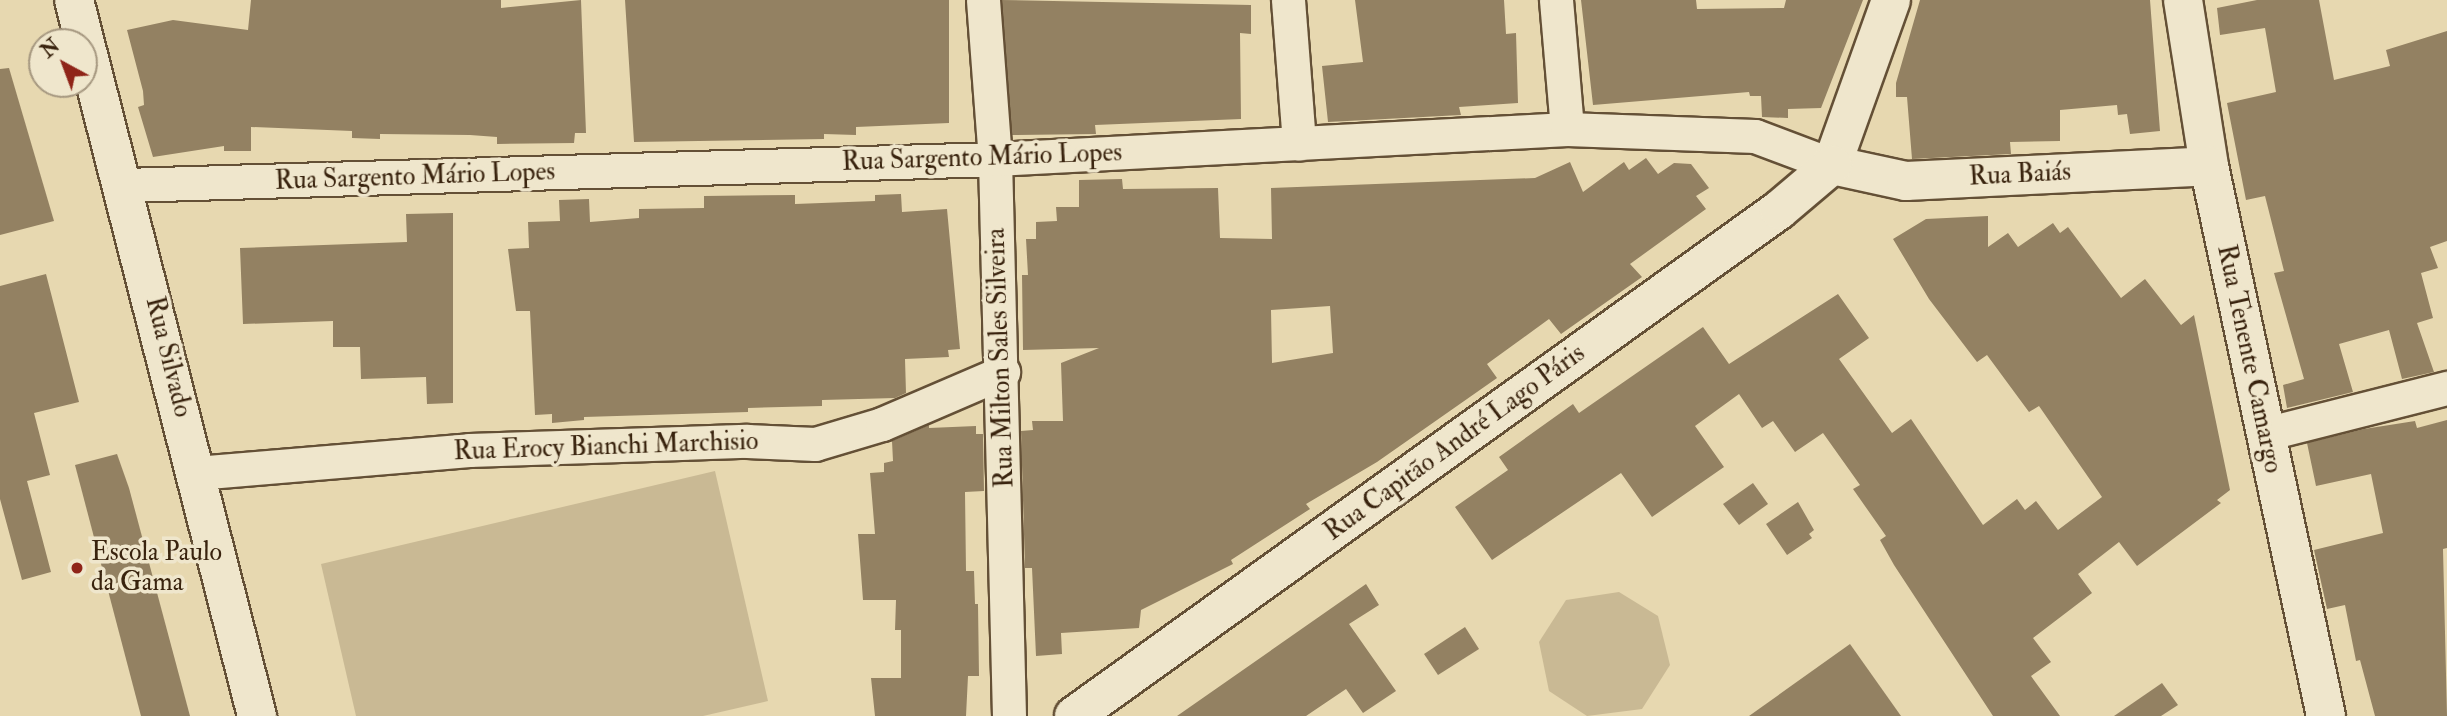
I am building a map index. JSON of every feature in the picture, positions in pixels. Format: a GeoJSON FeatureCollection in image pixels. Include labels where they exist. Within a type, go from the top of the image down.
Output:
{"type":"FeatureCollection","features":[{"type":"Feature","properties":{"kind":"street","name":"Rua Silvado"},"geometry":{"type":"LineString","coordinates":[[74,0],[125,185],[257,716]]}},
{"type":"Feature","properties":{"kind":"street","name":"Rua Milton Sales Silveira"},"geometry":{"type":"LineString","coordinates":[[983,0],[995,159],[1003,372],[1009,716]]}},
{"type":"Feature","properties":{"kind":"street"},"geometry":{"type":"LineString","coordinates":[[1288,0],[1299,144]]}},
{"type":"Feature","properties":{"kind":"street"},"geometry":{"type":"LineString","coordinates":[[1556,0],[1567,129]]}},
{"type":"Feature","properties":{"kind":"street"},"geometry":{"type":"LineString","coordinates":[[1832,166],[1891,0]]}},
{"type":"Feature","properties":{"kind":"street","name":"Rua Tenente Camargo"},"geometry":{"type":"LineString","coordinates":[[2183,0],[2209,166],[2326,716]]}},
{"type":"Feature","properties":{"kind":"street","name":"Rua Sargento Mário Lopes"},"geometry":{"type":"LineString","coordinates":[[125,185],[995,159],[1567,129],[1755,136],[1832,166]]}},
{"type":"Feature","properties":{"kind":"street","name":"Rua Baiás"},"geometry":{"type":"LineString","coordinates":[[1832,166],[1906,181],[2209,166]]}},
{"type":"Feature","properties":{"kind":"street","name":"Rua Capitão André Lago Páris"},"geometry":{"type":"LineString","coordinates":[[1074,716],[1779,210],[1832,166]]}},
{"type":"Feature","properties":{"kind":"street","name":"Rua Erocy Bianchi Marchisio"},"geometry":{"type":"LineString","coordinates":[[196,473],[469,450],[747,441],[815,444],[882,424],[1003,372]]}},
{"type":"Feature","properties":{"kind":"street"},"geometry":{"type":"LineString","coordinates":[[2265,434],[2447,388]]}},
{"type":"Feature","properties":{"kind":"shaded area"},"geometry":{"type":"Polygon","coordinates":[[[715,471],[768,701],[703,716],[356,716],[321,564],[715,471]]]}},
{"type":"Feature","properties":{"kind":"shaded area"},"geometry":{"type":"Polygon","coordinates":[[[1619,592],[1658,616],[1670,665],[1642,709],[1587,716],[1549,691],[1539,642],[1566,600],[1619,592]]]}},
{"type":"Feature","properties":{"kind":"building"},"geometry":{"type":"Polygon","coordinates":[[[251,0],[501,0],[501,8],[581,0],[586,133],[575,133],[574,143],[497,144],[497,137],[470,135],[380,134],[380,139],[352,138],[352,131],[251,127],[251,151],[224,151],[224,146],[153,157],[138,107],[144,105],[143,91],[127,30],[173,20],[248,30],[251,0]]]}},
{"type":"Feature","properties":{"kind":"building"},"geometry":{"type":"Polygon","coordinates":[[[625,0],[949,0],[949,123],[856,127],[856,135],[824,134],[824,139],[634,142],[625,0]]]}},
{"type":"Feature","properties":{"kind":"building"},"geometry":{"type":"Polygon","coordinates":[[[1002,0],[1251,5],[1251,34],[1240,33],[1241,119],[1095,125],[1096,134],[1012,135],[1002,0]]]}},
{"type":"Feature","properties":{"kind":"building"},"geometry":{"type":"Polygon","coordinates":[[[1355,0],[1504,0],[1506,34],[1516,33],[1518,103],[1459,107],[1461,115],[1328,122],[1322,66],[1363,62],[1355,0]]]}},
{"type":"Feature","properties":{"kind":"building"},"geometry":{"type":"Polygon","coordinates":[[[1581,0],[1696,0],[1697,9],[1784,8],[1786,0],[1863,0],[1821,108],[1788,109],[1788,118],[1762,117],[1761,96],[1750,96],[1749,92],[1593,105],[1581,0]]]}},
{"type":"Feature","properties":{"kind":"building"},"geometry":{"type":"Polygon","coordinates":[[[1920,0],[2150,0],[2160,131],[2130,134],[2127,114],[2118,115],[2117,105],[2060,110],[2060,141],[2010,142],[2011,154],[1912,159],[1907,97],[1896,97],[1896,83],[1920,0]]]}},
{"type":"Feature","properties":{"kind":"building"},"geometry":{"type":"Polygon","coordinates":[[[2257,0],[2319,0],[2334,80],[2390,66],[2386,50],[2447,31],[2447,241],[2430,247],[2438,268],[2421,273],[2433,318],[2417,323],[2434,372],[2402,379],[2389,330],[2339,344],[2353,392],[2287,408],[2283,385],[2304,379],[2274,273],[2284,271],[2265,196],[2246,200],[2227,103],[2276,92],[2265,28],[2220,35],[2217,8],[2257,0]]]}},
{"type":"Feature","properties":{"kind":"building"},"geometry":{"type":"Polygon","coordinates":[[[9,68],[54,221],[0,235],[0,69],[9,68]]]}},
{"type":"Feature","properties":{"kind":"building"},"geometry":{"type":"Polygon","coordinates":[[[1646,158],[1658,174],[1674,163],[1691,164],[1709,188],[1696,196],[1706,209],[1630,264],[1642,277],[1561,334],[1549,319],[1487,364],[1497,378],[1377,462],[1306,504],[1310,509],[1231,560],[1233,564],[1141,610],[1139,628],[1061,633],[1062,654],[1036,656],[1032,568],[1025,568],[1021,431],[1033,430],[1032,421],[1063,421],[1061,363],[1099,348],[1023,350],[1022,275],[1028,275],[1026,239],[1036,239],[1036,222],[1057,221],[1056,207],[1079,207],[1079,180],[1122,179],[1123,189],[1218,188],[1220,238],[1272,239],[1271,188],[1535,178],[1570,162],[1583,192],[1624,162],[1629,170],[1646,158]],[[1330,306],[1271,310],[1272,363],[1333,353],[1330,306]]]}},
{"type":"Feature","properties":{"kind":"building"},"geometry":{"type":"Polygon","coordinates":[[[901,194],[902,212],[947,209],[960,349],[948,350],[949,357],[905,359],[906,393],[895,398],[822,400],[822,406],[748,408],[748,412],[584,417],[584,420],[552,423],[552,414],[535,415],[530,311],[516,311],[508,249],[529,248],[528,222],[560,221],[559,200],[589,199],[590,222],[639,218],[639,209],[704,208],[704,196],[795,195],[795,204],[875,201],[875,195],[901,194]]]}},
{"type":"Feature","properties":{"kind":"building"},"geometry":{"type":"Polygon","coordinates":[[[453,213],[453,403],[427,404],[426,377],[361,379],[360,347],[333,347],[333,321],[243,324],[240,248],[407,242],[406,214],[453,213]]]}},
{"type":"Feature","properties":{"kind":"building"},"geometry":{"type":"Polygon","coordinates":[[[1988,216],[1988,247],[2008,233],[2018,247],[2053,223],[2060,233],[2068,227],[2121,298],[2145,279],[2181,325],[2194,315],[2230,490],[2217,500],[2221,503],[2137,566],[2119,542],[2078,574],[2092,593],[2033,638],[2051,662],[2031,676],[2060,716],[1993,716],[1894,565],[1880,540],[1886,536],[1853,489],[1860,485],[1823,433],[1795,452],[1773,421],[1762,428],[1739,394],[1695,426],[1724,467],[1652,517],[1621,473],[1492,560],[1455,507],[1508,470],[1499,457],[1573,404],[1579,413],[1703,327],[1729,364],[1838,294],[1869,338],[1839,359],[1892,433],[1911,419],[1983,525],[2017,499],[2025,510],[2036,501],[2058,530],[2102,497],[2039,406],[2029,412],[1987,355],[1977,362],[1929,299],[1893,239],[1926,219],[1988,216]]]}},
{"type":"Feature","properties":{"kind":"building"},"geometry":{"type":"Polygon","coordinates":[[[46,274],[79,402],[34,413],[50,475],[27,481],[51,572],[22,580],[0,499],[0,286],[46,274]]]}},
{"type":"Feature","properties":{"kind":"building"},"geometry":{"type":"Polygon","coordinates":[[[2447,420],[2447,548],[2443,549],[2447,716],[2375,716],[2360,660],[2356,661],[2345,605],[2327,609],[2314,550],[2383,533],[2371,474],[2316,486],[2307,443],[2364,429],[2415,421],[2417,428],[2447,420]]]}},
{"type":"Feature","properties":{"kind":"building"},"geometry":{"type":"Polygon","coordinates":[[[929,425],[929,428],[976,426],[976,434],[983,434],[984,491],[965,492],[966,571],[974,571],[975,604],[978,604],[979,676],[968,676],[966,716],[875,716],[871,678],[901,678],[901,630],[895,630],[896,600],[863,600],[858,534],[875,534],[870,473],[884,472],[884,463],[893,461],[892,441],[929,425]]]}},
{"type":"Feature","properties":{"kind":"building"},"geometry":{"type":"Polygon","coordinates":[[[117,454],[129,488],[190,716],[141,716],[75,465],[117,454]]]}},
{"type":"Feature","properties":{"kind":"building"},"geometry":{"type":"Polygon","coordinates":[[[1753,483],[1768,504],[1739,525],[1723,504],[1753,483]]]}},
{"type":"Feature","properties":{"kind":"building"},"geometry":{"type":"Polygon","coordinates":[[[1798,502],[1814,530],[1809,534],[1812,538],[1787,555],[1766,524],[1798,502]]]}},
{"type":"Feature","properties":{"kind":"building"},"geometry":{"type":"Polygon","coordinates":[[[1366,584],[1379,605],[1349,624],[1396,691],[1363,713],[1346,689],[1306,716],[1177,716],[1366,584]]]}},
{"type":"Feature","properties":{"kind":"building"},"geometry":{"type":"Polygon","coordinates":[[[1465,627],[1479,649],[1438,675],[1424,654],[1465,627]]]}},
{"type":"Feature","properties":{"kind":"building"},"geometry":{"type":"Polygon","coordinates":[[[1850,644],[1901,716],[1749,716],[1850,644]]]}},
{"type":"Feature","properties":{"kind":"building"},"geometry":{"type":"Polygon","coordinates":[[[2162,683],[2178,705],[2161,716],[2114,716],[2162,683]]]}},
{"type":"Feature","properties":{"kind":"place","name":"Escola Paulo da Gama"},"geometry":{"type":"Point","coordinates":[77,568]}}]}
